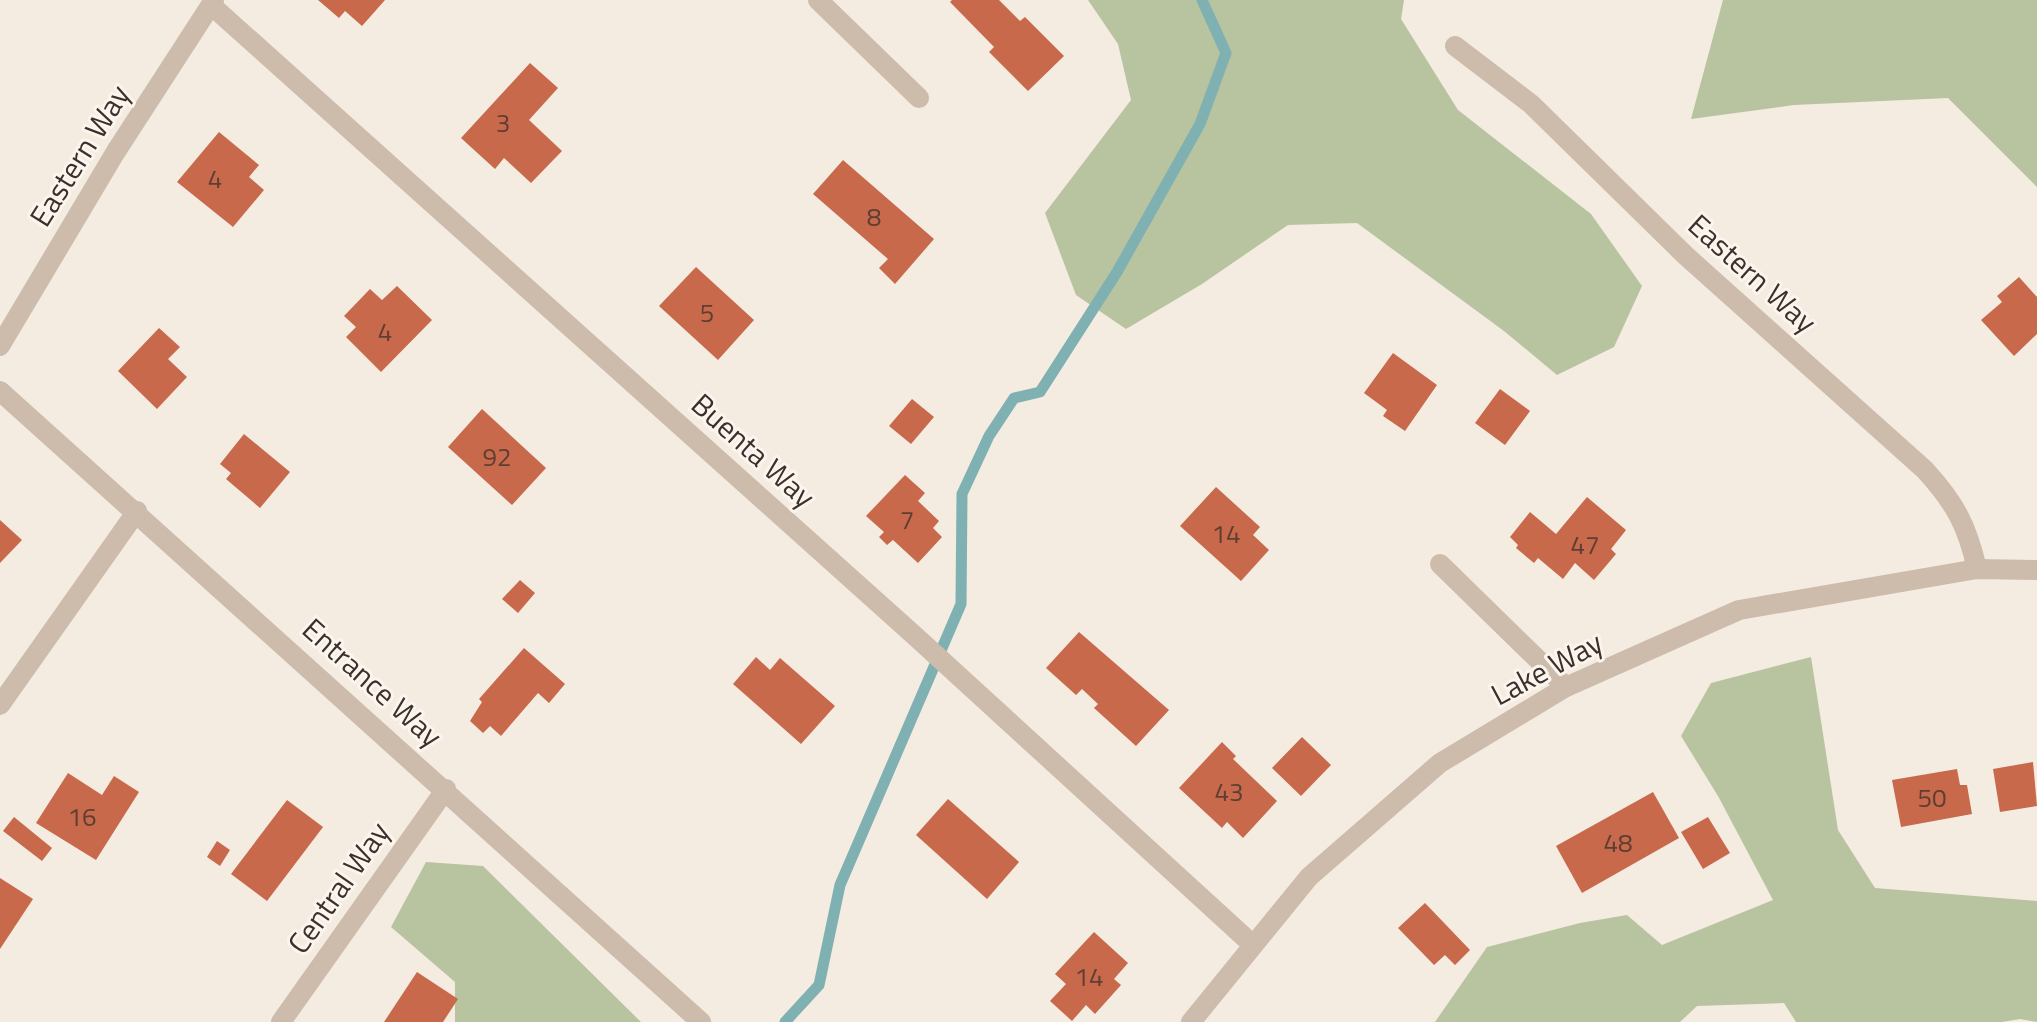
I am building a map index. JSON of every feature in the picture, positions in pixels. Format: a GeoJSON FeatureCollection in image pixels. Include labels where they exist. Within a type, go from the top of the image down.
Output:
{"type":"FeatureCollection","features":[{"type":"Feature","properties":{"kind":"street"},"geometry":{"type":"LineString","coordinates":[[818,0],[919,98]]}},
{"type":"Feature","properties":{"kind":"street","name":"Eastern Way"},"geometry":{"type":"LineString","coordinates":[[0,346],[115,153],[212,2]]}},
{"type":"Feature","properties":{"kind":"street","name":"Buenta Way"},"geometry":{"type":"LineString","coordinates":[[212,2],[1253,945]]}},
{"type":"Feature","properties":{"kind":"street","name":"Eastern Way"},"geometry":{"type":"LineString","coordinates":[[1455,46],[1531,104],[1685,255],[1925,470],[1950,497],[1968,531],[1977,569]]}},
{"type":"Feature","properties":{"kind":"street","name":"Entrance Way"},"geometry":{"type":"LineString","coordinates":[[0,391],[446,789],[701,1022]]}},
{"type":"Feature","properties":{"kind":"street"},"geometry":{"type":"LineString","coordinates":[[0,705],[137,511]]}},
{"type":"Feature","properties":{"kind":"street"},"geometry":{"type":"LineString","coordinates":[[1440,564],[1566,687]]}},
{"type":"Feature","properties":{"kind":"street","name":"Lake Way"},"geometry":{"type":"LineString","coordinates":[[1191,1022],[1309,877],[1440,763],[1566,687],[1739,610],[1977,569],[2037,570]]}},
{"type":"Feature","properties":{"kind":"street","name":"Central Way"},"geometry":{"type":"LineString","coordinates":[[281,1022],[446,789]]}},
{"type":"Feature","properties":{"kind":"green space"},"geometry":{"type":"Polygon","coordinates":[[[1088,0],[1404,0],[1401,19],[1458,110],[1591,214],[1642,286],[1614,347],[1557,375],[1504,331],[1357,223],[1288,225],[1202,284],[1126,329],[1076,295],[1045,213],[1131,100],[1118,44],[1088,0]]]}},
{"type":"Feature","properties":{"kind":"green space"},"geometry":{"type":"Polygon","coordinates":[[[1723,0],[2037,0],[2037,187],[1948,98],[1794,105],[1691,119],[1723,0]]]}},
{"type":"Feature","properties":{"kind":"green space"},"geometry":{"type":"Polygon","coordinates":[[[1811,657],[1838,830],[1875,888],[2037,901],[2037,1022],[2020,1019],[2002,1022],[1796,1022],[1784,1003],[1697,1006],[1680,1022],[1435,1022],[1487,947],[1580,923],[1627,915],[1662,945],[1773,900],[1718,796],[1681,736],[1711,683],[1811,657]]]}},
{"type":"Feature","properties":{"kind":"green space"},"geometry":{"type":"Polygon","coordinates":[[[426,862],[483,866],[641,1022],[455,1022],[455,982],[391,927],[426,862]]]}},
{"type":"Feature","properties":{"kind":"building"},"geometry":{"type":"Polygon","coordinates":[[[318,0],[385,0],[362,26],[345,11],[339,18],[318,0]]]}},
{"type":"Feature","properties":{"kind":"building"},"geometry":{"type":"Polygon","coordinates":[[[999,0],[1020,21],[1025,17],[1064,56],[1028,91],[989,52],[994,47],[950,2],[999,0]]]}},
{"type":"Feature","properties":{"kind":"building"},"geometry":{"type":"Polygon","coordinates":[[[530,63],[558,88],[529,120],[562,151],[531,183],[504,158],[495,169],[461,138],[530,63]]]}},
{"type":"Feature","properties":{"kind":"building"},"geometry":{"type":"Polygon","coordinates":[[[219,132],[259,165],[249,177],[264,190],[233,227],[177,182],[219,132]]]}},
{"type":"Feature","properties":{"kind":"building"},"geometry":{"type":"Polygon","coordinates":[[[843,160],[934,239],[895,284],[879,268],[888,259],[813,194],[843,160]]]}},
{"type":"Feature","properties":{"kind":"building"},"geometry":{"type":"Polygon","coordinates":[[[696,267],[754,320],[718,360],[659,306],[696,267]]]}},
{"type":"Feature","properties":{"kind":"building"},"geometry":{"type":"Polygon","coordinates":[[[2019,277],[2037,297],[2037,334],[2014,356],[1981,320],[2002,302],[1997,296],[2019,277]]]}},
{"type":"Feature","properties":{"kind":"building"},"geometry":{"type":"Polygon","coordinates":[[[397,286],[432,320],[381,372],[346,337],[356,327],[344,316],[370,289],[382,300],[397,286]]]}},
{"type":"Feature","properties":{"kind":"building"},"geometry":{"type":"Polygon","coordinates":[[[159,328],[180,347],[168,359],[187,377],[157,409],[118,371],[159,328]]]}},
{"type":"Feature","properties":{"kind":"building"},"geometry":{"type":"Polygon","coordinates":[[[1393,353],[1437,385],[1405,431],[1383,416],[1387,410],[1364,393],[1393,353]]]}},
{"type":"Feature","properties":{"kind":"building"},"geometry":{"type":"Polygon","coordinates":[[[1500,389],[1530,411],[1505,445],[1475,423],[1500,389]]]}},
{"type":"Feature","properties":{"kind":"building"},"geometry":{"type":"Polygon","coordinates":[[[912,399],[934,417],[911,444],[889,426],[912,399]]]}},
{"type":"Feature","properties":{"kind":"building"},"geometry":{"type":"Polygon","coordinates":[[[482,409],[546,468],[512,505],[448,447],[482,409]]]}},
{"type":"Feature","properties":{"kind":"building"},"geometry":{"type":"Polygon","coordinates":[[[244,434],[290,472],[260,508],[226,479],[231,473],[220,464],[244,434]]]}},
{"type":"Feature","properties":{"kind":"building"},"geometry":{"type":"Polygon","coordinates":[[[905,475],[925,493],[918,501],[939,521],[933,528],[942,537],[918,563],[893,540],[887,545],[879,537],[884,532],[866,516],[905,475]]]}},
{"type":"Feature","properties":{"kind":"building"},"geometry":{"type":"Polygon","coordinates":[[[1216,487],[1260,527],[1253,535],[1269,550],[1241,581],[1180,526],[1216,487]]]}},
{"type":"Feature","properties":{"kind":"building"},"geometry":{"type":"Polygon","coordinates":[[[1587,497],[1626,530],[1611,549],[1616,554],[1594,580],[1575,563],[1563,579],[1538,558],[1534,563],[1516,548],[1518,545],[1510,537],[1530,512],[1556,534],[1587,497]]]}},
{"type":"Feature","properties":{"kind":"building"},"geometry":{"type":"Polygon","coordinates":[[[0,520],[22,540],[0,563],[0,520]]]}},
{"type":"Feature","properties":{"kind":"building"},"geometry":{"type":"Polygon","coordinates":[[[520,580],[535,593],[518,613],[502,599],[520,580]]]}},
{"type":"Feature","properties":{"kind":"building"},"geometry":{"type":"Polygon","coordinates":[[[1079,632],[1169,710],[1136,746],[1094,708],[1098,704],[1082,689],[1076,695],[1046,668],[1079,632]]]}},
{"type":"Feature","properties":{"kind":"building"},"geometry":{"type":"Polygon","coordinates":[[[524,648],[565,684],[549,703],[538,693],[501,736],[490,726],[483,733],[470,721],[482,702],[479,699],[524,648]]]}},
{"type":"Feature","properties":{"kind":"building"},"geometry":{"type":"Polygon","coordinates":[[[756,657],[770,670],[780,658],[835,706],[801,744],[733,684],[756,657]]]}},
{"type":"Feature","properties":{"kind":"building"},"geometry":{"type":"Polygon","coordinates":[[[1302,737],[1331,765],[1301,796],[1272,768],[1302,737]]]}},
{"type":"Feature","properties":{"kind":"building"},"geometry":{"type":"Polygon","coordinates":[[[1222,742],[1236,756],[1233,759],[1277,801],[1243,838],[1227,822],[1222,828],[1179,788],[1222,742]]]}},
{"type":"Feature","properties":{"kind":"building"},"geometry":{"type":"Polygon","coordinates":[[[2033,762],[2037,806],[2000,812],[1993,769],[2033,762]]]}},
{"type":"Feature","properties":{"kind":"building"},"geometry":{"type":"Polygon","coordinates":[[[1957,769],[1960,785],[1967,785],[1972,814],[1901,827],[1892,780],[1957,769]]]}},
{"type":"Feature","properties":{"kind":"building"},"geometry":{"type":"Polygon","coordinates":[[[68,773],[102,795],[114,776],[139,792],[96,860],[36,823],[68,773]]]}},
{"type":"Feature","properties":{"kind":"building"},"geometry":{"type":"Polygon","coordinates":[[[1653,792],[1679,838],[1582,893],[1556,846],[1653,792]]]}},
{"type":"Feature","properties":{"kind":"building"},"geometry":{"type":"Polygon","coordinates":[[[948,799],[1019,862],[987,899],[916,835],[948,799]]]}},
{"type":"Feature","properties":{"kind":"building"},"geometry":{"type":"Polygon","coordinates":[[[287,800],[323,827],[267,901],[231,874],[287,800]]]}},
{"type":"Feature","properties":{"kind":"building"},"geometry":{"type":"Polygon","coordinates":[[[14,817],[52,848],[42,861],[3,831],[14,817]]]}},
{"type":"Feature","properties":{"kind":"building"},"geometry":{"type":"Polygon","coordinates":[[[1708,817],[1730,853],[1703,869],[1681,832],[1708,817]]]}},
{"type":"Feature","properties":{"kind":"building"},"geometry":{"type":"Polygon","coordinates":[[[217,841],[230,850],[220,866],[207,857],[217,841]]]}},
{"type":"Feature","properties":{"kind":"building"},"geometry":{"type":"Polygon","coordinates":[[[0,878],[33,899],[0,949],[0,878]]]}},
{"type":"Feature","properties":{"kind":"building"},"geometry":{"type":"Polygon","coordinates":[[[1425,903],[1470,950],[1455,965],[1445,955],[1434,965],[1398,928],[1425,903]]]}},
{"type":"Feature","properties":{"kind":"building"},"geometry":{"type":"Polygon","coordinates":[[[1094,932],[1128,963],[1114,979],[1121,985],[1095,1014],[1086,1005],[1072,1021],[1050,1001],[1066,984],[1055,974],[1094,932]]]}},
{"type":"Feature","properties":{"kind":"building"},"geometry":{"type":"Polygon","coordinates":[[[417,972],[458,999],[443,1022],[384,1022],[417,972]]]}},
{"type":"Feature","properties":{"kind":"waterway"},"geometry":{"type":"LineString","coordinates":[[785,1022],[819,985],[840,885],[961,604],[962,494],[989,436],[1014,398],[1040,392],[1117,272],[1200,124],[1226,53],[1202,0]]}}]}
